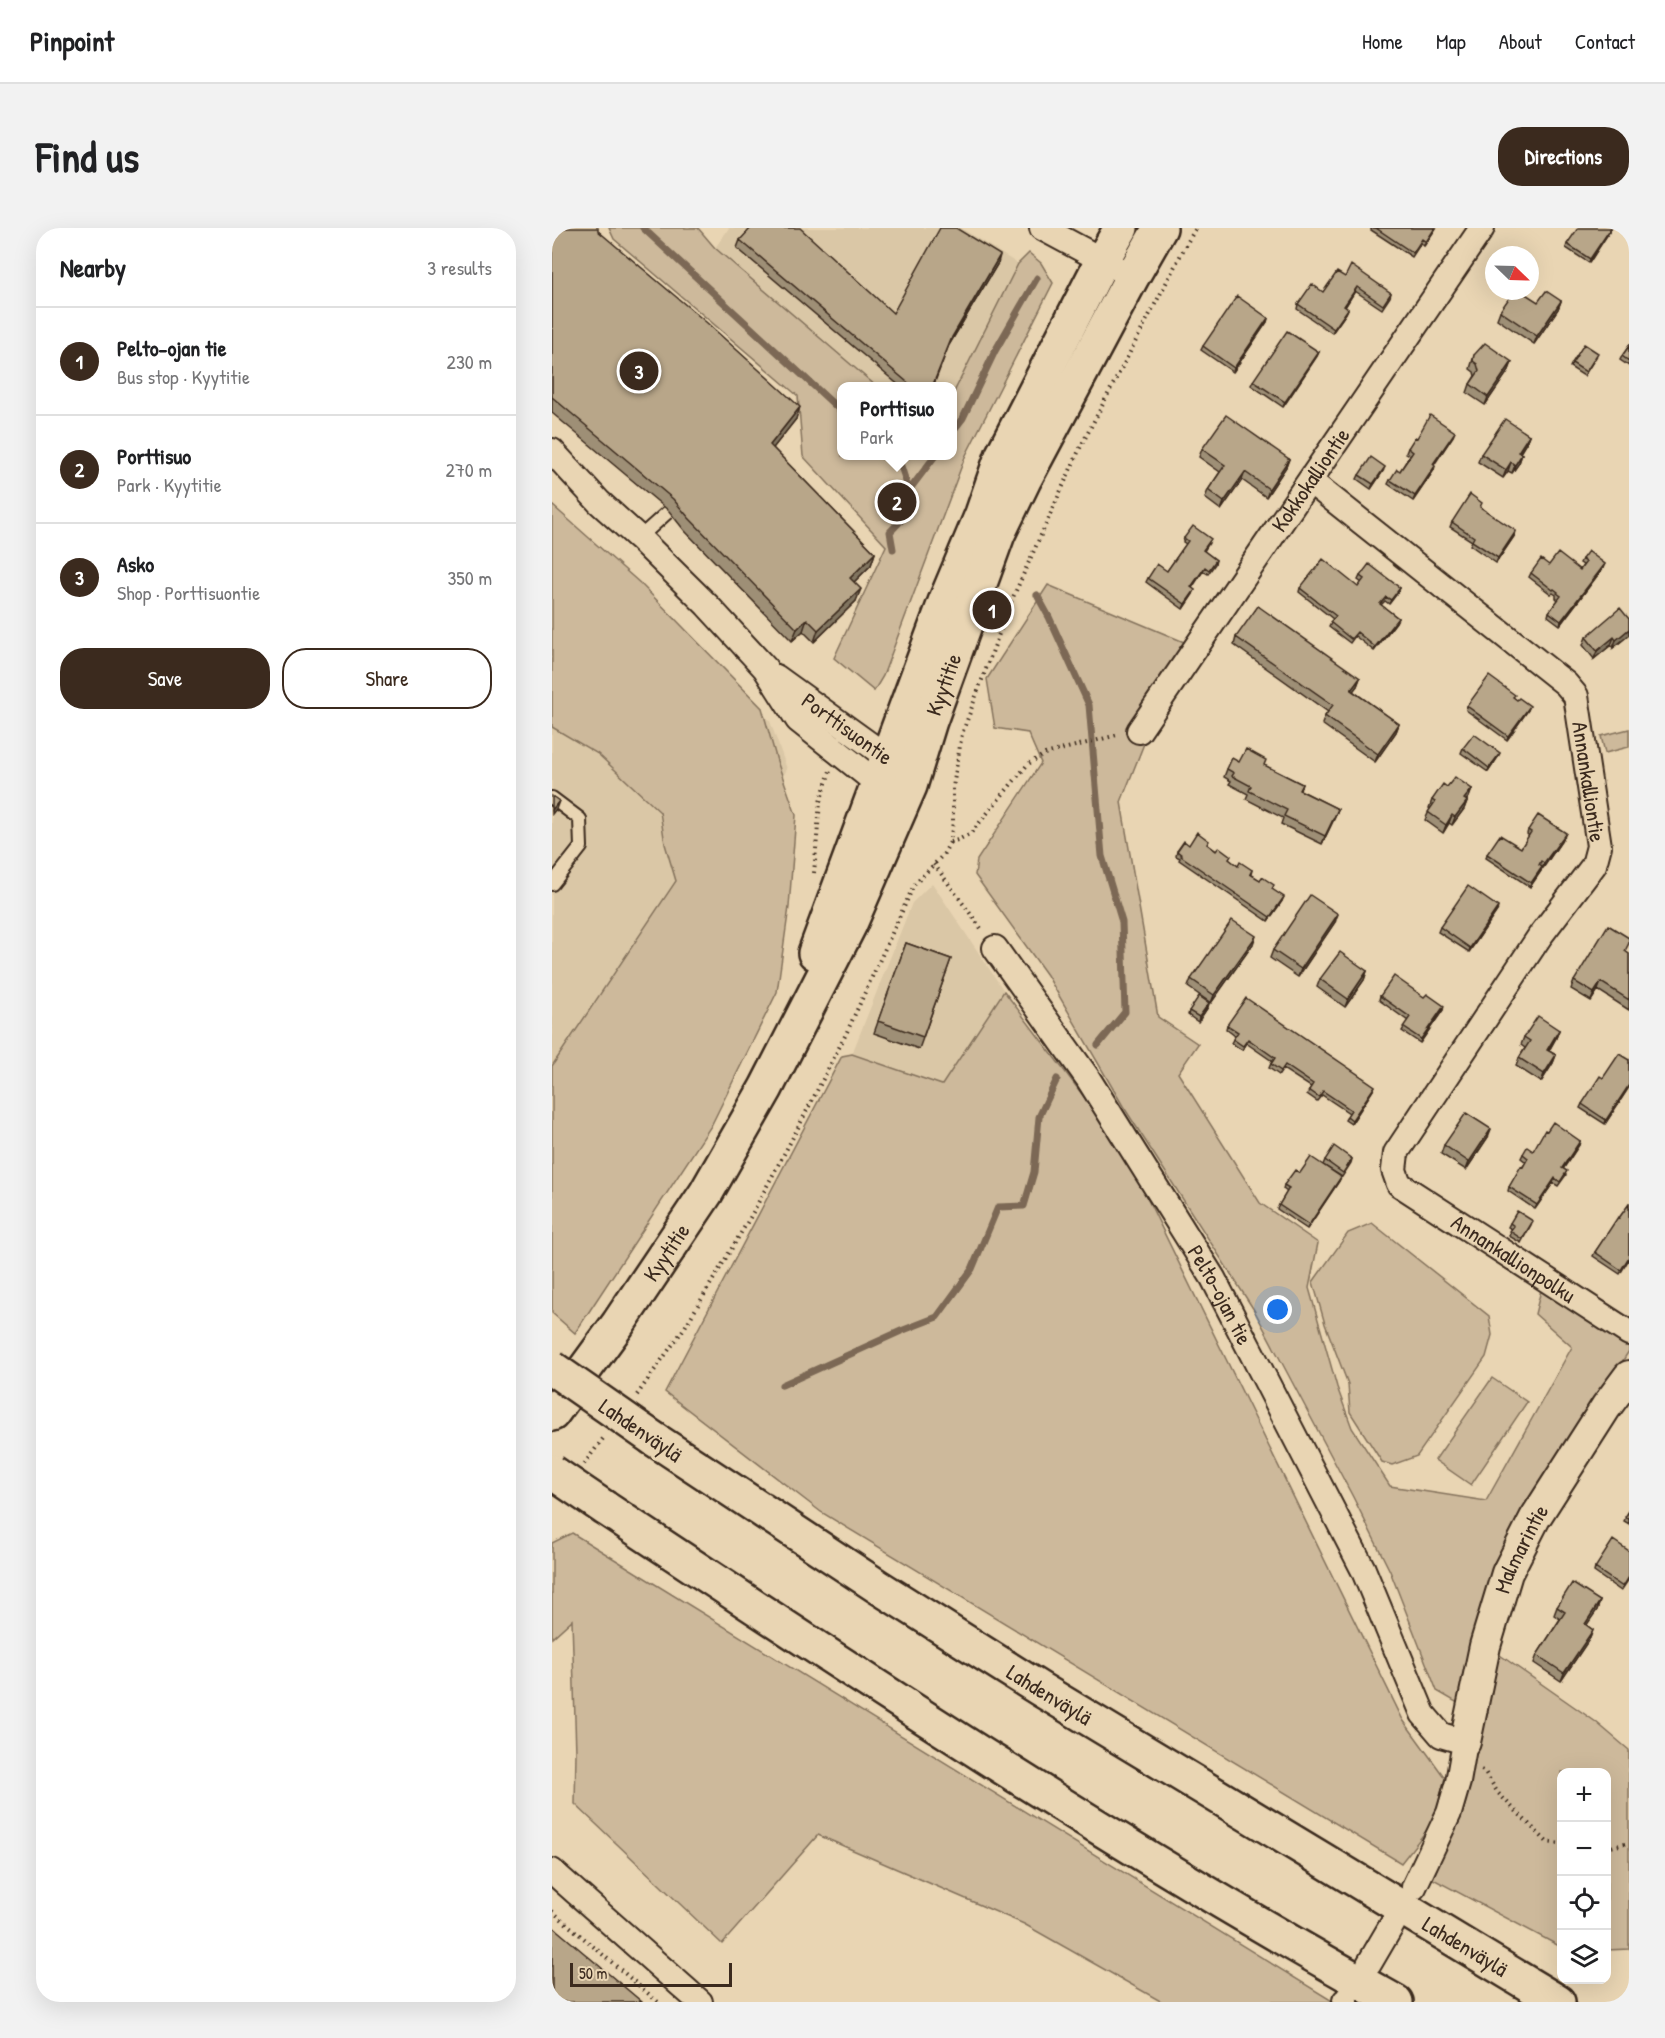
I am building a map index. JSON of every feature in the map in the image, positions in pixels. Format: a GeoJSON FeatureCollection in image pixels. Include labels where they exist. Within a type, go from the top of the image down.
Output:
{"type":"FeatureCollection","features":[{"type":"Feature","properties":{"kind":"main road","name":"Kyytitie"},"geometry":{"type":"LineString","coordinates":[[769,1081],[882,770],[945,602],[982,514],[1002,456],[1121,228]]}},
{"type":"Feature","properties":{"kind":"main road","name":"Kyytitie"},"geometry":{"type":"LineString","coordinates":[[552,1414],[618,1324],[706,1193],[769,1081],[850,924],[910,786],[930,721],[998,534],[1024,480],[1132,276],[1160,228]]}},
{"type":"Feature","properties":{"kind":"main road","name":"Lahdenväylä"},"geometry":{"type":"LineString","coordinates":[[552,1368],[654,1439],[877,1586],[1040,1689],[1558,2002]]}},
{"type":"Feature","properties":{"kind":"main road"},"geometry":{"type":"LineString","coordinates":[[566,1471],[605,1508],[828,1656],[1095,1826],[1396,2002]]}},
{"type":"Feature","properties":{"kind":"street"},"geometry":{"type":"LineString","coordinates":[[1042,228],[1132,276]]}},
{"type":"Feature","properties":{"kind":"street","name":"Kokkokalliontie"},"geometry":{"type":"LineString","coordinates":[[1139,731],[1482,228]]}},
{"type":"Feature","properties":{"kind":"street","name":"Porttisuontie"},"geometry":{"type":"LineString","coordinates":[[552,451],[599,502],[707,605],[765,668],[798,720],[910,786]]}},
{"type":"Feature","properties":{"kind":"street","name":"Porttisuontie"},"geometry":{"type":"LineString","coordinates":[[552,476],[599,502]]}},
{"type":"Feature","properties":{"kind":"street","name":"Annankalliontie"},"geometry":{"type":"LineString","coordinates":[[1310,481],[1566,684],[1576,696],[1599,846],[1594,865],[1540,936],[1396,1153],[1394,1170],[1400,1184]]}},
{"type":"Feature","properties":{"kind":"street","name":"Pelto-ojan tie"},"geometry":{"type":"LineString","coordinates":[[995,948],[1087,1077],[1214,1278],[1363,1569],[1423,1714],[1441,1735],[1463,1753]]}},
{"type":"Feature","properties":{"kind":"street","name":"Annankallionpolku"},"geometry":{"type":"LineString","coordinates":[[1400,1184],[1629,1334]]}},
{"type":"Feature","properties":{"kind":"street","name":"Malmarintie"},"geometry":{"type":"LineString","coordinates":[[1463,1753],[1485,1646],[1507,1573],[1534,1518],[1606,1407],[1629,1376]]}},
{"type":"Feature","properties":{"kind":"street"},"geometry":{"type":"LineString","coordinates":[[1414,1887],[1449,1814],[1463,1753]]}},
{"type":"Feature","properties":{"kind":"street"},"geometry":{"type":"LineString","coordinates":[[552,1871],[700,2002]]}},
{"type":"Feature","properties":{"kind":"street"},"geometry":{"type":"LineString","coordinates":[[1369,1964],[1393,1923]]}},
{"type":"Feature","properties":{"kind":"lane"},"geometry":{"type":"LineString","coordinates":[[639,538],[691,489]]}},
{"type":"Feature","properties":{"kind":"lane"},"geometry":{"type":"LineString","coordinates":[[552,798],[580,819],[581,847],[552,884]]}},
{"type":"Feature","properties":{"kind":"path"},"geometry":{"type":"LineString","coordinates":[[634,1398],[685,1327],[751,1216],[846,1035],[914,885],[943,855],[950,842],[953,822],[953,787],[962,734],[1010,604],[1080,446],[1197,228]]}},
{"type":"Feature","properties":{"kind":"path"},"geometry":{"type":"LineString","coordinates":[[950,842],[971,833],[1028,764],[1045,754],[1110,735]]}},
{"type":"Feature","properties":{"kind":"path"},"geometry":{"type":"LineString","coordinates":[[816,860],[820,802],[825,782]]}},
{"type":"Feature","properties":{"kind":"path"},"geometry":{"type":"LineString","coordinates":[[934,864],[995,948]]}},
{"type":"Feature","properties":{"kind":"path"},"geometry":{"type":"LineString","coordinates":[[566,1471],[607,1433]]}},
{"type":"Feature","properties":{"kind":"path"},"geometry":{"type":"LineString","coordinates":[[1463,1753],[1485,1772],[1498,1793],[1547,1842],[1557,1843]]}},
{"type":"Feature","properties":{"kind":"path"},"geometry":{"type":"LineString","coordinates":[[1611,1847],[1629,1843]]}},
{"type":"Feature","properties":{"kind":"path"},"geometry":{"type":"LineString","coordinates":[[552,1911],[658,2002]]}},
{"type":"Feature","properties":{"kind":"shaded area"},"geometry":{"type":"Polygon","coordinates":[[[609,228],[698,228],[715,248],[871,382],[837,382],[837,460],[957,460],[957,386],[1018,264],[1029,253],[1041,263],[1053,283],[965,457],[883,676],[874,691],[834,658],[886,546],[803,456],[798,396],[614,239],[609,228]]]}},
{"type":"Feature","properties":{"kind":"shaded area"},"geometry":{"type":"Polygon","coordinates":[[[729,228],[961,228],[1018,264],[957,386],[957,382],[871,382],[715,248],[729,228]]]}},
{"type":"Feature","properties":{"kind":"shaded area"},"geometry":{"type":"Polygon","coordinates":[[[552,505],[641,584],[762,708],[796,815],[789,907],[777,992],[711,1126],[575,1333],[552,1313],[552,1066],[676,881],[665,844],[660,812],[598,754],[552,727],[552,505]]]}},
{"type":"Feature","properties":{"kind":"shaded area"},"geometry":{"type":"Polygon","coordinates":[[[1048,585],[1184,642],[1121,802],[1158,1017],[1198,1044],[1178,1073],[1260,1203],[1318,1243],[1309,1288],[1337,1387],[1352,1428],[1390,1486],[1486,1501],[1572,1347],[1535,1314],[1542,1286],[1629,1344],[1629,1351],[1518,1523],[1461,1705],[1437,1691],[1390,1571],[1254,1310],[1123,1106],[1047,975],[975,875],[977,860],[1041,763],[1028,733],[995,728],[987,679],[1048,585]]]}},
{"type":"Feature","properties":{"kind":"shaded area"},"geometry":{"type":"Polygon","coordinates":[[[683,634],[770,721],[787,769],[558,1220],[552,1217],[552,715],[683,634]]]}},
{"type":"Feature","properties":{"kind":"shaded area"},"geometry":{"type":"Polygon","coordinates":[[[1629,729],[1629,747],[1605,753],[1601,736],[1629,729]]]}},
{"type":"Feature","properties":{"kind":"shaded area"},"geometry":{"type":"Polygon","coordinates":[[[932,883],[1004,991],[942,1085],[852,1054],[912,903],[932,883]]]}},
{"type":"Feature","properties":{"kind":"shaded area"},"geometry":{"type":"Polygon","coordinates":[[[1004,991],[1122,1147],[1403,1720],[1445,1778],[1434,1821],[1401,1863],[821,1512],[665,1392],[842,1056],[852,1054],[942,1085],[1004,991]]]}},
{"type":"Feature","properties":{"kind":"shaded area"},"geometry":{"type":"Polygon","coordinates":[[[1372,1223],[1489,1316],[1492,1335],[1486,1357],[1417,1456],[1392,1465],[1382,1462],[1350,1412],[1348,1384],[1325,1324],[1313,1282],[1348,1233],[1372,1223]]]}},
{"type":"Feature","properties":{"kind":"shaded area"},"geometry":{"type":"Polygon","coordinates":[[[1492,1378],[1527,1402],[1471,1485],[1435,1460],[1492,1378]]]}},
{"type":"Feature","properties":{"kind":"shaded area"},"geometry":{"type":"Polygon","coordinates":[[[572,1533],[1334,2002],[1162,2002],[1024,1924],[818,1835],[722,1944],[575,1804],[576,1753],[572,1620],[552,1638],[552,1543],[572,1533]]]}},
{"type":"Feature","properties":{"kind":"shaded area"},"geometry":{"type":"Polygon","coordinates":[[[1497,1653],[1596,1722],[1629,1750],[1629,1949],[1611,1950],[1611,1768],[1557,1768],[1557,1945],[1433,1879],[1466,1790],[1497,1653]]]}},
{"type":"Feature","properties":{"kind":"building"},"geometry":{"type":"Polygon","coordinates":[[[552,228],[598,228],[598,231],[706,322],[800,407],[770,445],[875,553],[850,578],[861,589],[818,630],[807,619],[797,629],[673,499],[552,397],[552,228]]]}},
{"type":"Feature","properties":{"kind":"building"},"geometry":{"type":"Polygon","coordinates":[[[751,228],[800,228],[893,313],[940,228],[956,228],[1000,255],[952,337],[934,382],[907,382],[740,240],[751,228]]]}},
{"type":"Feature","properties":{"kind":"building"},"geometry":{"type":"Polygon","coordinates":[[[1376,228],[1435,228],[1426,242],[1422,239],[1413,253],[1376,228]]]}},
{"type":"Feature","properties":{"kind":"building"},"geometry":{"type":"Polygon","coordinates":[[[1578,228],[1611,228],[1590,259],[1567,244],[1578,228]]]}},
{"type":"Feature","properties":{"kind":"building"},"geometry":{"type":"Polygon","coordinates":[[[1351,265],[1391,293],[1383,305],[1357,287],[1344,306],[1348,309],[1334,329],[1298,304],[1312,284],[1323,292],[1337,272],[1345,277],[1351,265]]]}},
{"type":"Feature","properties":{"kind":"building"},"geometry":{"type":"Polygon","coordinates":[[[1546,291],[1561,301],[1537,336],[1500,311],[1508,300],[1538,302],[1546,291]]]}},
{"type":"Feature","properties":{"kind":"building"},"geometry":{"type":"Polygon","coordinates":[[[1237,296],[1268,318],[1234,368],[1203,346],[1237,296]]]}},
{"type":"Feature","properties":{"kind":"building"},"geometry":{"type":"Polygon","coordinates":[[[1287,331],[1319,352],[1285,402],[1253,381],[1287,331]]]}},
{"type":"Feature","properties":{"kind":"building"},"geometry":{"type":"Polygon","coordinates":[[[1485,343],[1512,362],[1488,397],[1470,384],[1479,371],[1477,364],[1473,361],[1474,355],[1485,343]]]}},
{"type":"Feature","properties":{"kind":"building"},"geometry":{"type":"Polygon","coordinates":[[[1584,344],[1598,353],[1586,372],[1572,363],[1584,344]]]}},
{"type":"Feature","properties":{"kind":"building"},"geometry":{"type":"Polygon","coordinates":[[[1629,346],[1629,361],[1622,356],[1629,346]]]}},
{"type":"Feature","properties":{"kind":"building"},"geometry":{"type":"Polygon","coordinates":[[[1226,415],[1289,459],[1269,489],[1245,472],[1224,502],[1208,490],[1225,465],[1202,449],[1226,415]]]}},
{"type":"Feature","properties":{"kind":"building"},"geometry":{"type":"Polygon","coordinates":[[[1430,415],[1455,432],[1415,496],[1390,480],[1397,469],[1400,471],[1413,452],[1408,448],[1415,437],[1417,438],[1430,415]]]}},
{"type":"Feature","properties":{"kind":"building"},"geometry":{"type":"Polygon","coordinates":[[[1505,419],[1529,435],[1518,452],[1522,454],[1515,465],[1511,462],[1506,470],[1481,454],[1505,419]]]}},
{"type":"Feature","properties":{"kind":"building"},"geometry":{"type":"Polygon","coordinates":[[[1371,457],[1385,467],[1373,484],[1359,475],[1371,457]]]}},
{"type":"Feature","properties":{"kind":"building"},"geometry":{"type":"Polygon","coordinates":[[[1470,494],[1482,503],[1480,507],[1516,531],[1498,558],[1472,541],[1474,537],[1452,522],[1470,494]]]}},
{"type":"Feature","properties":{"kind":"building"},"geometry":{"type":"Polygon","coordinates":[[[1193,526],[1211,539],[1203,550],[1216,560],[1209,570],[1205,567],[1191,587],[1195,590],[1185,604],[1148,578],[1157,564],[1167,571],[1188,541],[1184,538],[1193,526]]]}},
{"type":"Feature","properties":{"kind":"building"},"geometry":{"type":"Polygon","coordinates":[[[1588,551],[1605,564],[1561,621],[1549,612],[1561,596],[1531,573],[1541,559],[1549,565],[1558,553],[1580,570],[1586,562],[1582,559],[1588,551]]]}},
{"type":"Feature","properties":{"kind":"building"},"geometry":{"type":"Polygon","coordinates":[[[1323,559],[1358,587],[1364,579],[1360,576],[1369,564],[1400,588],[1391,600],[1386,597],[1380,604],[1398,618],[1375,647],[1357,632],[1351,639],[1330,622],[1336,616],[1300,588],[1323,559]]]}},
{"type":"Feature","properties":{"kind":"building"},"geometry":{"type":"Polygon","coordinates":[[[1000,602],[1003,603],[998,615],[995,613],[1000,602]]]}},
{"type":"Feature","properties":{"kind":"building"},"geometry":{"type":"Polygon","coordinates":[[[1258,606],[1360,678],[1351,690],[1399,724],[1378,754],[1325,716],[1333,705],[1236,637],[1258,606]]]}},
{"type":"Feature","properties":{"kind":"building"},"geometry":{"type":"Polygon","coordinates":[[[1620,608],[1629,619],[1629,629],[1616,640],[1614,637],[1597,651],[1586,637],[1620,608]]]}},
{"type":"Feature","properties":{"kind":"building"},"geometry":{"type":"Polygon","coordinates":[[[1489,676],[1515,695],[1513,697],[1517,700],[1519,698],[1530,706],[1508,736],[1467,706],[1489,676]]]}},
{"type":"Feature","properties":{"kind":"building"},"geometry":{"type":"Polygon","coordinates":[[[1474,734],[1500,753],[1489,768],[1463,748],[1474,734]]]}},
{"type":"Feature","properties":{"kind":"building"},"geometry":{"type":"Polygon","coordinates":[[[1246,749],[1266,760],[1264,765],[1302,784],[1299,790],[1338,809],[1325,836],[1284,816],[1287,810],[1249,791],[1251,786],[1232,776],[1234,773],[1227,769],[1232,758],[1239,762],[1246,749]]]}},
{"type":"Feature","properties":{"kind":"building"},"geometry":{"type":"Polygon","coordinates":[[[1455,777],[1472,789],[1464,799],[1467,801],[1455,817],[1452,815],[1446,825],[1428,812],[1435,802],[1432,800],[1443,784],[1447,787],[1455,777]]]}},
{"type":"Feature","properties":{"kind":"building"},"geometry":{"type":"Polygon","coordinates":[[[552,796],[559,801],[552,810],[552,796]]]}},
{"type":"Feature","properties":{"kind":"building"},"geometry":{"type":"Polygon","coordinates":[[[1538,815],[1566,833],[1544,863],[1541,861],[1539,865],[1542,867],[1531,883],[1487,854],[1500,835],[1521,848],[1531,832],[1528,830],[1538,815]]]}},
{"type":"Feature","properties":{"kind":"building"},"geometry":{"type":"Polygon","coordinates":[[[1197,832],[1209,841],[1207,844],[1216,851],[1219,847],[1231,856],[1229,859],[1238,866],[1240,862],[1252,870],[1250,874],[1260,880],[1262,877],[1274,885],[1272,889],[1284,897],[1270,917],[1181,856],[1177,851],[1184,841],[1189,845],[1197,832]]]}},
{"type":"Feature","properties":{"kind":"building"},"geometry":{"type":"Polygon","coordinates":[[[1468,886],[1498,907],[1470,948],[1440,927],[1468,886]]]}},
{"type":"Feature","properties":{"kind":"building"},"geometry":{"type":"Polygon","coordinates":[[[1310,895],[1338,914],[1301,969],[1273,950],[1310,895]]]}},
{"type":"Feature","properties":{"kind":"building"},"geometry":{"type":"Polygon","coordinates":[[[1232,920],[1256,936],[1214,995],[1191,979],[1232,920]]]}},
{"type":"Feature","properties":{"kind":"building"},"geometry":{"type":"Polygon","coordinates":[[[1608,925],[1629,938],[1625,951],[1629,954],[1629,1000],[1601,982],[1594,993],[1574,981],[1608,925]]]}},
{"type":"Feature","properties":{"kind":"building"},"geometry":{"type":"Polygon","coordinates":[[[906,943],[951,959],[923,1037],[878,1021],[906,943]]]}},
{"type":"Feature","properties":{"kind":"building"},"geometry":{"type":"Polygon","coordinates":[[[1340,952],[1367,971],[1348,999],[1320,979],[1340,952]]]}},
{"type":"Feature","properties":{"kind":"building"},"geometry":{"type":"Polygon","coordinates":[[[1394,976],[1424,997],[1427,994],[1444,1006],[1421,1039],[1403,1027],[1410,1017],[1380,996],[1394,976]]]}},
{"type":"Feature","properties":{"kind":"building"},"geometry":{"type":"Polygon","coordinates":[[[1199,996],[1209,1003],[1199,1017],[1189,1011],[1199,996]]]}},
{"type":"Feature","properties":{"kind":"building"},"geometry":{"type":"Polygon","coordinates":[[[1246,998],[1375,1086],[1352,1120],[1347,1116],[1351,1110],[1323,1091],[1319,1097],[1309,1090],[1313,1084],[1285,1065],[1281,1071],[1271,1064],[1275,1058],[1248,1039],[1243,1046],[1233,1039],[1238,1032],[1227,1025],[1246,998]]]}},
{"type":"Feature","properties":{"kind":"building"},"geometry":{"type":"Polygon","coordinates":[[[1538,1016],[1559,1030],[1547,1050],[1556,1055],[1544,1074],[1519,1058],[1530,1041],[1524,1037],[1538,1016]]]}},
{"type":"Feature","properties":{"kind":"building"},"geometry":{"type":"Polygon","coordinates":[[[1619,1054],[1629,1060],[1629,1085],[1606,1120],[1582,1104],[1600,1076],[1603,1078],[1619,1054]]]}},
{"type":"Feature","properties":{"kind":"building"},"geometry":{"type":"Polygon","coordinates":[[[1466,1113],[1491,1129],[1469,1162],[1444,1145],[1466,1113]]]}},
{"type":"Feature","properties":{"kind":"building"},"geometry":{"type":"Polygon","coordinates":[[[1553,1122],[1580,1141],[1562,1168],[1567,1171],[1560,1182],[1555,1178],[1537,1205],[1509,1187],[1528,1158],[1523,1154],[1527,1147],[1533,1151],[1545,1130],[1547,1131],[1553,1122]]]}},
{"type":"Feature","properties":{"kind":"building"},"geometry":{"type":"Polygon","coordinates":[[[1334,1146],[1352,1159],[1343,1173],[1325,1160],[1334,1146]]]}},
{"type":"Feature","properties":{"kind":"building"},"geometry":{"type":"Polygon","coordinates":[[[1311,1157],[1341,1177],[1309,1225],[1279,1205],[1289,1188],[1284,1185],[1295,1170],[1300,1173],[1311,1157]]]}},
{"type":"Feature","properties":{"kind":"building"},"geometry":{"type":"Polygon","coordinates":[[[1629,1204],[1629,1257],[1621,1270],[1595,1252],[1629,1204]]]}},
{"type":"Feature","properties":{"kind":"building"},"geometry":{"type":"Polygon","coordinates":[[[1517,1211],[1533,1221],[1522,1239],[1510,1231],[1514,1226],[1510,1223],[1517,1211]]]}},
{"type":"Feature","properties":{"kind":"building"},"geometry":{"type":"Polygon","coordinates":[[[1613,1540],[1629,1551],[1629,1577],[1623,1587],[1595,1568],[1613,1540]]]}},
{"type":"Feature","properties":{"kind":"building"},"geometry":{"type":"Polygon","coordinates":[[[1572,1583],[1600,1601],[1585,1624],[1593,1630],[1564,1673],[1537,1655],[1565,1612],[1557,1607],[1572,1583]]]}},
{"type":"Feature","properties":{"kind":"building"},"geometry":{"type":"Polygon","coordinates":[[[552,1926],[642,2002],[552,2002],[552,1926]]]}},
{"type":"Feature","properties":{"kind":"waterway"},"geometry":{"type":"LineString","coordinates":[[643,228],[837,407]]}},
{"type":"Feature","properties":{"kind":"waterway"},"geometry":{"type":"LineString","coordinates":[[957,426],[963,418],[995,351],[1037,278]]}},
{"type":"Feature","properties":{"kind":"waterway"},"geometry":{"type":"LineString","coordinates":[[893,549],[890,532],[907,514],[913,503],[899,460]]}},
{"type":"Feature","properties":{"kind":"waterway"},"geometry":{"type":"LineString","coordinates":[[910,489],[932,460]]}},
{"type":"Feature","properties":{"kind":"waterway"},"geometry":{"type":"LineString","coordinates":[[1037,595],[1089,705],[1102,856],[1122,922],[1125,1012],[1098,1045]]}},
{"type":"Feature","properties":{"kind":"waterway"},"geometry":{"type":"LineString","coordinates":[[782,1385],[937,1317],[972,1269],[998,1207],[1024,1206],[1034,1172],[1039,1117],[1057,1079]]}},
{"type":"Feature","properties":{"kind":"place","name":"Asko"},"geometry":{"type":"Point","coordinates":[639,371]}},
{"type":"Feature","properties":{"kind":"place","name":"Porttisuo"},"geometry":{"type":"Point","coordinates":[897,502]}},
{"type":"Feature","properties":{"kind":"place","name":"Pelto-ojan tie"},"geometry":{"type":"Point","coordinates":[992,610]}}]}
